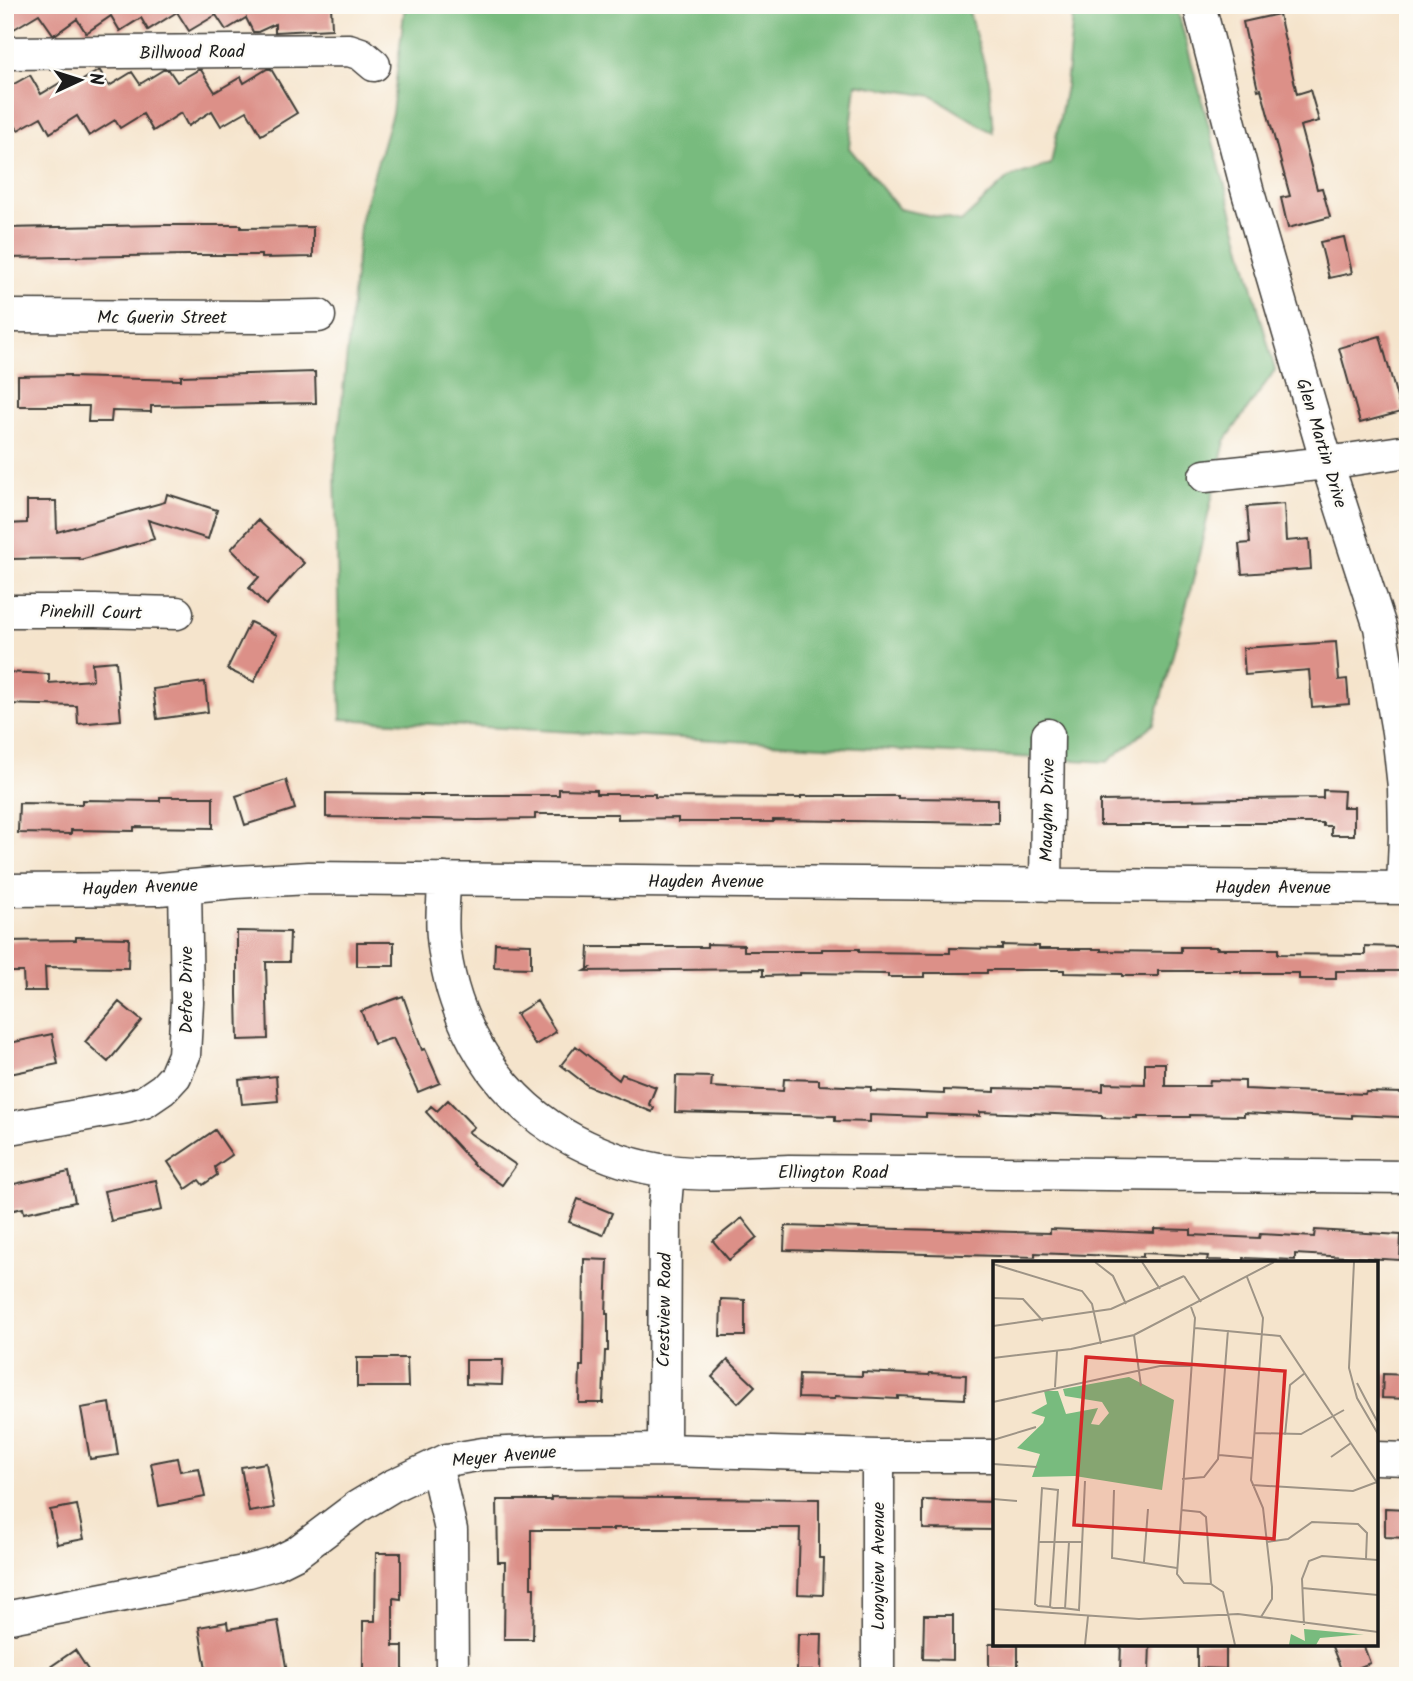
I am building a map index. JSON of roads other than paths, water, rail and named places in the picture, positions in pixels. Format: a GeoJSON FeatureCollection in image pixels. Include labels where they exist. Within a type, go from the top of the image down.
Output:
{"type":"FeatureCollection","features":[{"type":"Feature","properties":{"kind":"street","name":"Glen Martin Drive"},"geometry":{"type":"LineString","coordinates":[[1199,5],[1247,190],[1327,463],[1380,627],[1404,787],[1405,888]]}},
{"type":"Feature","properties":{"kind":"street","name":"Billwood Road"},"geometry":{"type":"LineString","coordinates":[[5,53],[349,50],[361,54],[374,65]]}},
{"type":"Feature","properties":{"kind":"street","name":"Mc Guerin Street"},"geometry":{"type":"LineString","coordinates":[[5,316],[319,316]]}},
{"type":"Feature","properties":{"kind":"street"},"geometry":{"type":"LineString","coordinates":[[1205,476],[1408,451]]}},
{"type":"Feature","properties":{"kind":"street","name":"Pinehill Court"},"geometry":{"type":"LineString","coordinates":[[5,611],[177,613]]}},
{"type":"Feature","properties":{"kind":"street","name":"Maughn Drive"},"geometry":{"type":"LineString","coordinates":[[1046,885],[1048,735]]}},
{"type":"Feature","properties":{"kind":"street","name":"Hayden Avenue"},"geometry":{"type":"LineString","coordinates":[[5,890],[159,889],[309,878],[1405,888]]}},
{"type":"Feature","properties":{"kind":"street","name":"Ellington Road"},"geometry":{"type":"LineString","coordinates":[[444,879],[443,934],[449,979],[463,1022],[482,1056],[525,1108],[573,1140],[605,1155],[668,1171],[701,1172],[1408,1177]]}},
{"type":"Feature","properties":{"kind":"street","name":"Defoe Drive"},"geometry":{"type":"LineString","coordinates":[[5,1129],[144,1102],[163,1089],[175,1076],[186,1048],[185,886]]}},
{"type":"Feature","properties":{"kind":"street","name":"Crestview Road"},"geometry":{"type":"LineString","coordinates":[[664,1450],[665,1206],[668,1171]]}},
{"type":"Feature","properties":{"kind":"street","name":"Meyer Avenue"},"geometry":{"type":"LineString","coordinates":[[5,1618],[274,1564],[296,1553],[357,1507],[392,1486],[447,1460],[483,1454],[664,1450],[993,1456]]}},
{"type":"Feature","properties":{"kind":"street","name":"Longview Avenue"},"geometry":{"type":"LineString","coordinates":[[878,1456],[878,1676]]}},
{"type":"Feature","properties":{"kind":"street"},"geometry":{"type":"LineString","coordinates":[[1378,1458],[1408,1459]]}},
{"type":"Feature","properties":{"kind":"street"},"geometry":{"type":"LineString","coordinates":[[436,1465],[451,1530],[452,1676]]}}]}
